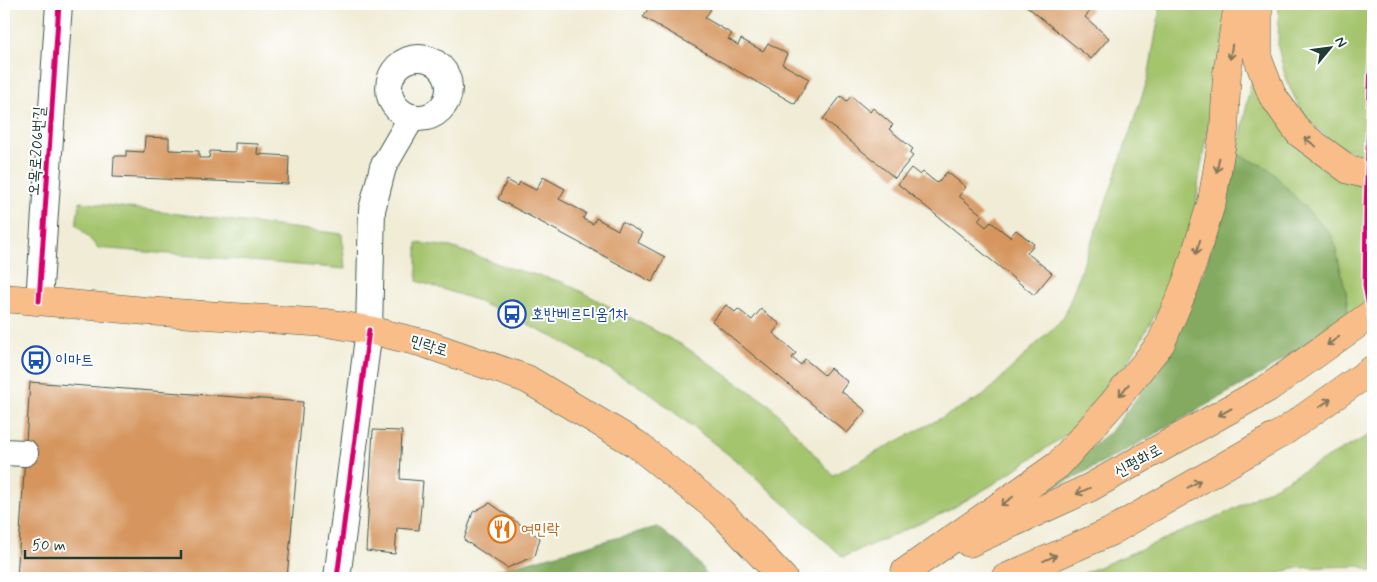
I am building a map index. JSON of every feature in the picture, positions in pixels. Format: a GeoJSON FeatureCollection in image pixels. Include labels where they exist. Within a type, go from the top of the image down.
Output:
{"type":"FeatureCollection","features":[{"type":"Feature","properties":{"kind":"main road"},"geometry":{"type":"LineString","coordinates":[[896,575],[1058,465],[1113,404],[1161,343],[1187,280],[1212,201],[1224,130],[1227,73],[1238,4]]}},
{"type":"Feature","properties":{"kind":"main road"},"geometry":{"type":"LineString","coordinates":[[1258,4],[1258,59],[1272,95],[1299,133],[1361,173]]}},
{"type":"Feature","properties":{"kind":"main road","name":"민락로"},"geometry":{"type":"LineString","coordinates":[[4,298],[146,311],[327,323],[369,330],[423,343],[527,379],[636,444],[720,511],[783,578]]}},
{"type":"Feature","properties":{"kind":"main road","name":"신평화로"},"geometry":{"type":"LineString","coordinates":[[896,575],[1089,488],[1268,388],[1373,313]]}},
{"type":"Feature","properties":{"kind":"main road"},"geometry":{"type":"LineString","coordinates":[[1005,578],[1110,532],[1285,431],[1373,369]]}},
{"type":"Feature","properties":{"kind":"street","name":"오목로206번길"},"geometry":{"type":"LineString","coordinates":[[40,301],[59,4]]}},
{"type":"Feature","properties":{"kind":"street"},"geometry":{"type":"LineString","coordinates":[[337,578],[369,330],[372,210],[383,167],[412,117]]}},
{"type":"Feature","properties":{"kind":"green space"},"geometry":{"type":"Polygon","coordinates":[[[1161,4],[1229,4],[1199,178],[1194,227],[1164,300],[1124,369],[1066,435],[992,485],[946,512],[843,557],[743,466],[647,391],[555,338],[473,299],[417,281],[417,243],[451,247],[513,269],[563,282],[684,346],[771,406],[833,475],[983,396],[1064,317],[1109,194],[1148,78],[1161,4]]]}},
{"type":"Feature","properties":{"kind":"green space"},"geometry":{"type":"Polygon","coordinates":[[[1279,4],[1373,4],[1373,160],[1334,144],[1304,116],[1286,80],[1278,47],[1279,4]]]}},
{"type":"Feature","properties":{"kind":"green space"},"geometry":{"type":"Polygon","coordinates":[[[1255,62],[1290,135],[1327,172],[1373,191],[1373,297],[1348,316],[1346,292],[1237,154],[1255,62]]]}},
{"type":"Feature","properties":{"kind":"green space"},"geometry":{"type":"Polygon","coordinates":[[[1237,154],[1268,168],[1333,237],[1346,292],[1348,316],[1266,371],[1134,446],[1053,489],[1055,479],[1112,430],[1168,357],[1207,261],[1237,154]]]}},
{"type":"Feature","properties":{"kind":"green space"},"geometry":{"type":"Polygon","coordinates":[[[80,202],[342,234],[345,269],[98,248],[76,224],[80,202]]]}},
{"type":"Feature","properties":{"kind":"green space"},"geometry":{"type":"Polygon","coordinates":[[[1373,433],[1373,572],[1360,566],[1293,568],[1270,578],[1073,578],[1226,513],[1373,433]]]}},
{"type":"Feature","properties":{"kind":"green space"},"geometry":{"type":"Polygon","coordinates":[[[657,527],[691,554],[710,578],[469,578],[657,527]]]}},
{"type":"Feature","properties":{"kind":"building"},"geometry":{"type":"Polygon","coordinates":[[[4,4],[7,4],[5,26],[4,26],[4,4]]]}},
{"type":"Feature","properties":{"kind":"building"},"geometry":{"type":"Polygon","coordinates":[[[651,4],[673,4],[682,9],[686,4],[702,4],[711,9],[705,18],[732,34],[728,39],[738,45],[741,39],[763,51],[768,43],[787,54],[782,64],[809,79],[795,104],[643,17],[651,4]]]}},
{"type":"Feature","properties":{"kind":"building"},"geometry":{"type":"Polygon","coordinates":[[[1024,4],[1086,4],[1092,9],[1085,17],[1109,38],[1091,59],[1024,4]]]}},
{"type":"Feature","properties":{"kind":"building"},"geometry":{"type":"Polygon","coordinates":[[[841,96],[847,101],[851,96],[870,112],[873,108],[893,125],[889,129],[913,149],[909,153],[913,156],[895,178],[823,119],[841,96]]]}},
{"type":"Feature","properties":{"kind":"building"},"geometry":{"type":"Polygon","coordinates":[[[145,137],[169,138],[169,150],[199,151],[199,158],[209,158],[210,151],[235,152],[235,143],[258,144],[257,154],[289,156],[288,184],[113,177],[114,156],[126,156],[126,151],[144,152],[145,137]]]}},
{"type":"Feature","properties":{"kind":"building"},"geometry":{"type":"Polygon","coordinates":[[[911,168],[920,175],[923,172],[937,183],[947,172],[966,187],[959,196],[982,215],[978,220],[986,227],[991,222],[1010,237],[1016,230],[1034,244],[1027,253],[1052,273],[1034,295],[898,184],[911,168]]]}},
{"type":"Feature","properties":{"kind":"building"},"geometry":{"type":"Polygon","coordinates":[[[543,177],[565,189],[559,199],[586,213],[583,219],[593,224],[596,218],[618,230],[622,222],[642,233],[637,242],[665,257],[652,282],[498,199],[507,180],[518,186],[520,182],[536,190],[543,177]]]}},
{"type":"Feature","properties":{"kind":"building"},"geometry":{"type":"Polygon","coordinates":[[[726,305],[735,312],[738,309],[752,320],[761,309],[780,324],[773,333],[796,353],[792,358],[801,365],[805,359],[824,375],[830,368],[848,382],[841,391],[866,411],[847,433],[712,321],[726,305]]]}},
{"type":"Feature","properties":{"kind":"building"},"geometry":{"type":"Polygon","coordinates":[[[30,382],[303,402],[287,578],[17,578],[30,382]]]}},
{"type":"Feature","properties":{"kind":"building"},"geometry":{"type":"Polygon","coordinates":[[[373,430],[402,431],[400,479],[423,481],[419,530],[397,528],[395,554],[366,551],[373,430]]]}},
{"type":"Feature","properties":{"kind":"building"},"geometry":{"type":"Polygon","coordinates":[[[490,503],[540,538],[535,556],[507,568],[464,540],[473,512],[490,503]]]}},
{"type":"Feature","properties":{"kind":"cycle path"},"geometry":{"type":"LineString","coordinates":[[39,301],[59,4]]}},
{"type":"Feature","properties":{"kind":"cycle path"},"geometry":{"type":"LineString","coordinates":[[1373,4],[1365,286],[1373,327]]}},
{"type":"Feature","properties":{"kind":"cycle path"},"geometry":{"type":"LineString","coordinates":[[337,578],[369,330]]}},
{"type":"Feature","properties":{"kind":"place","name":"호반베르디움1차"},"geometry":{"type":"Point","coordinates":[512,314]}},
{"type":"Feature","properties":{"kind":"place","name":"이마트"},"geometry":{"type":"Point","coordinates":[36,360]}},
{"type":"Feature","properties":{"kind":"place","name":"여민락"},"geometry":{"type":"Point","coordinates":[502,529]}}]}
